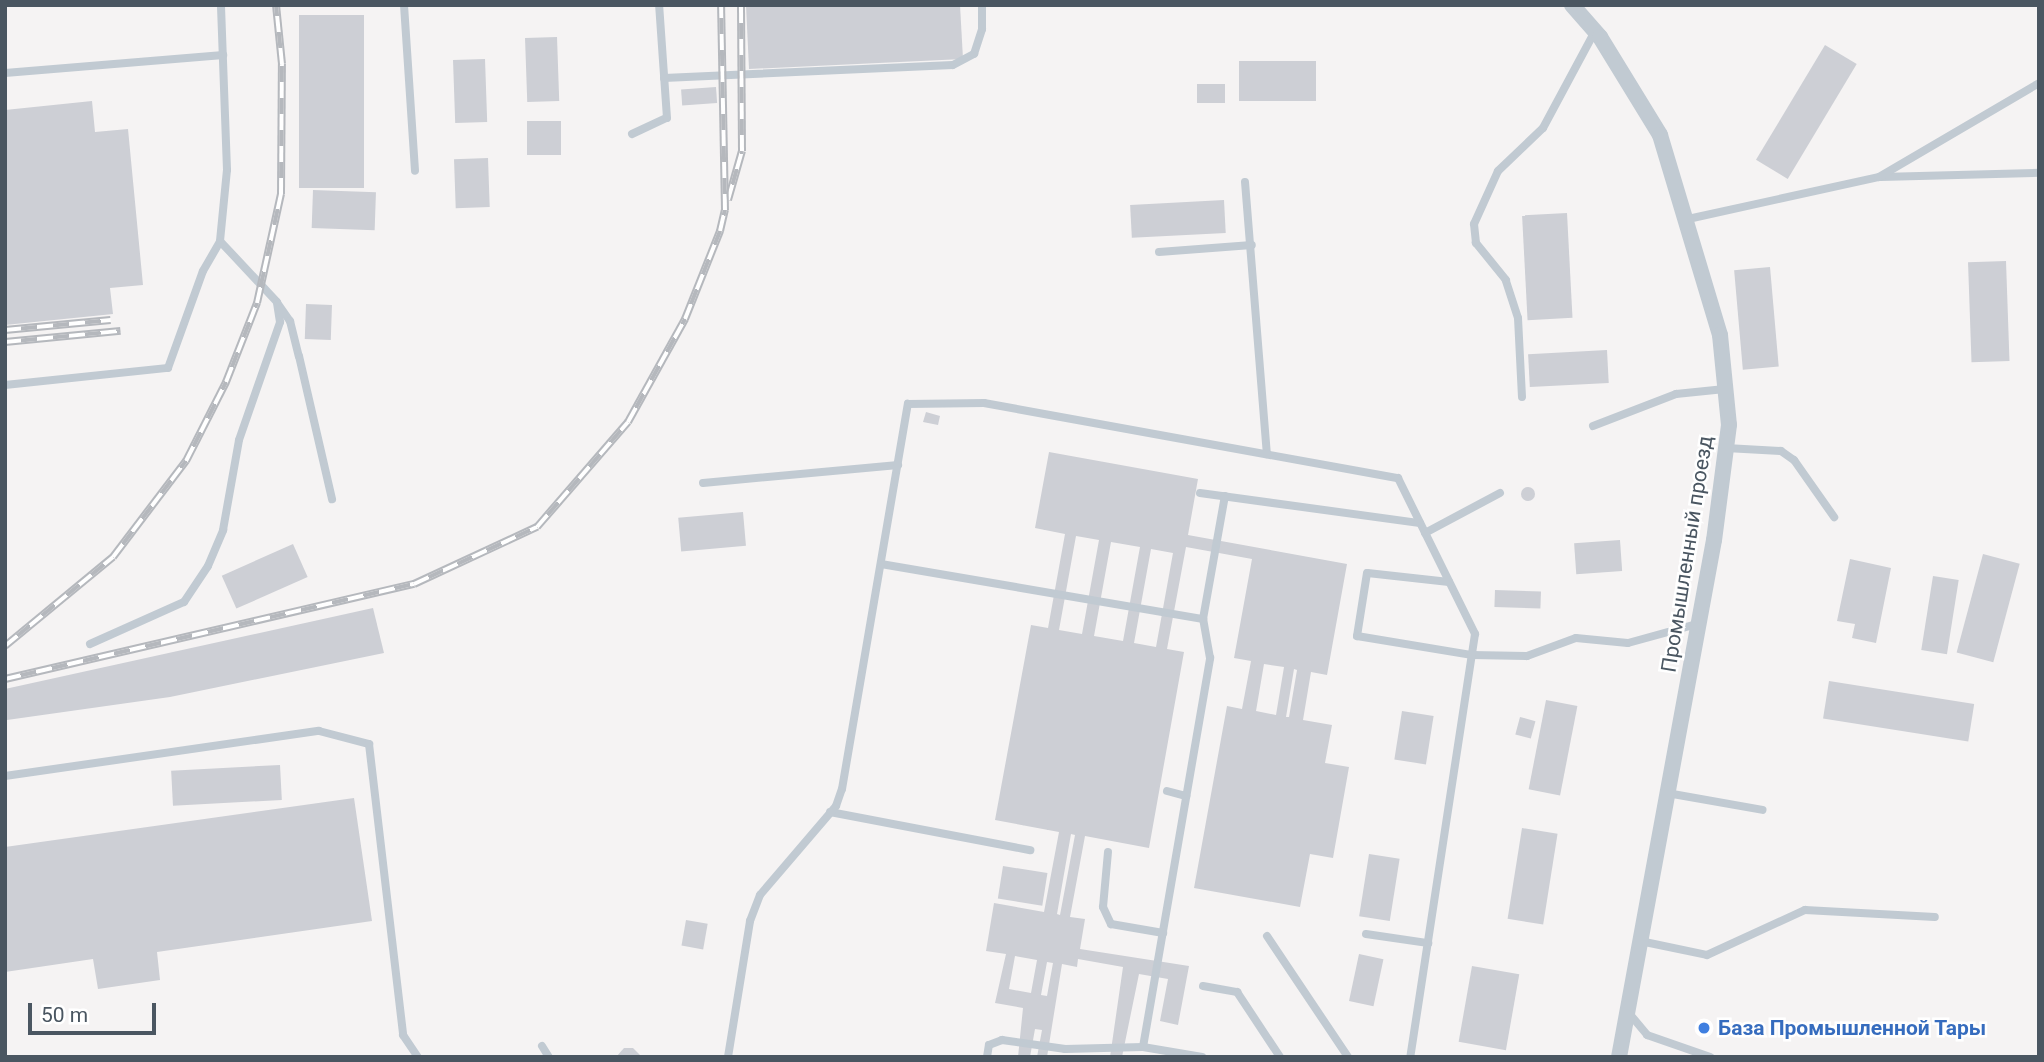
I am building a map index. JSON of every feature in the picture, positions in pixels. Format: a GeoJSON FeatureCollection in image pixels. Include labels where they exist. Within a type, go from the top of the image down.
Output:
{"type":"FeatureCollection","features":[{"type":"Feature","properties":{"kind":"street","name":"Промышленный проезд"},"geometry":{"type":"LineString","coordinates":[[1572,5],[1594,31],[1660,135],[1688,219],[1720,335],[1726,389],[1726,448],[1619,1057]]}},
{"type":"Feature","properties":{"kind":"lane"},"geometry":{"type":"LineString","coordinates":[[5,384],[168,368],[203,271],[220,241],[227,170],[220,5]]}},
{"type":"Feature","properties":{"kind":"lane"},"geometry":{"type":"LineString","coordinates":[[404,5],[415,171]]}},
{"type":"Feature","properties":{"kind":"lane"},"geometry":{"type":"LineString","coordinates":[[632,134],[667,118],[659,5]]}},
{"type":"Feature","properties":{"kind":"lane"},"geometry":{"type":"LineString","coordinates":[[664,78],[953,65],[974,54],[982,29],[982,5]]}},
{"type":"Feature","properties":{"kind":"lane"},"geometry":{"type":"LineString","coordinates":[[1522,397],[1518,318],[1506,280],[1476,243],[1474,224],[1498,172],[1543,128],[1594,31]]}},
{"type":"Feature","properties":{"kind":"lane"},"geometry":{"type":"LineString","coordinates":[[5,73],[223,55]]}},
{"type":"Feature","properties":{"kind":"lane"},"geometry":{"type":"LineString","coordinates":[[1879,177],[2039,83]]}},
{"type":"Feature","properties":{"kind":"lane"},"geometry":{"type":"LineString","coordinates":[[1688,219],[1879,177],[2039,173]]}},
{"type":"Feature","properties":{"kind":"lane"},"geometry":{"type":"LineString","coordinates":[[1245,182],[1252,245],[1249,266],[1267,454]]}},
{"type":"Feature","properties":{"kind":"lane"},"geometry":{"type":"LineString","coordinates":[[220,241],[290,321],[332,499]]}},
{"type":"Feature","properties":{"kind":"lane"},"geometry":{"type":"LineString","coordinates":[[1159,252],[1252,245]]}},
{"type":"Feature","properties":{"kind":"lane"},"geometry":{"type":"LineString","coordinates":[[90,644],[184,602],[208,566],[223,530],[247,412],[273,351],[280,322],[276,302]]}},
{"type":"Feature","properties":{"kind":"lane"},"geometry":{"type":"LineString","coordinates":[[1593,426],[1676,394],[1726,389]]}},
{"type":"Feature","properties":{"kind":"lane"},"geometry":{"type":"LineString","coordinates":[[728,1057],[750,921],[760,895],[830,812],[842,789],[908,404],[984,403],[1398,478],[1475,634],[1410,1057]]}},
{"type":"Feature","properties":{"kind":"lane"},"geometry":{"type":"LineString","coordinates":[[1726,448],[1781,451],[1794,460],[1834,517]]}},
{"type":"Feature","properties":{"kind":"lane"},"geometry":{"type":"LineString","coordinates":[[703,483],[898,465]]}},
{"type":"Feature","properties":{"kind":"lane"},"geometry":{"type":"LineString","coordinates":[[1200,493],[1420,523]]}},
{"type":"Feature","properties":{"kind":"lane"},"geometry":{"type":"LineString","coordinates":[[1425,533],[1500,493]]}},
{"type":"Feature","properties":{"kind":"lane"},"geometry":{"type":"LineString","coordinates":[[1143,1047],[1210,658],[1203,619],[1225,496]]}},
{"type":"Feature","properties":{"kind":"lane"},"geometry":{"type":"LineString","coordinates":[[881,564],[1203,619]]}},
{"type":"Feature","properties":{"kind":"lane"},"geometry":{"type":"LineString","coordinates":[[1450,582],[1367,573],[1357,636],[1472,655],[1527,656],[1576,638],[1628,643],[1697,624]]}},
{"type":"Feature","properties":{"kind":"lane"},"geometry":{"type":"LineString","coordinates":[[5,776],[319,731],[369,744],[403,1035],[418,1057]]}},
{"type":"Feature","properties":{"kind":"lane"},"geometry":{"type":"LineString","coordinates":[[1167,792],[1186,796]]}},
{"type":"Feature","properties":{"kind":"lane"},"geometry":{"type":"LineString","coordinates":[[1667,793],[1763,810]]}},
{"type":"Feature","properties":{"kind":"lane"},"geometry":{"type":"LineString","coordinates":[[830,812],[1030,850]]}},
{"type":"Feature","properties":{"kind":"lane"},"geometry":{"type":"LineString","coordinates":[[1108,852],[1103,907],[1111,924],[1163,933]]}},
{"type":"Feature","properties":{"kind":"lane"},"geometry":{"type":"LineString","coordinates":[[1640,941],[1707,955],[1805,910],[1935,917]]}},
{"type":"Feature","properties":{"kind":"lane"},"geometry":{"type":"LineString","coordinates":[[1366,934],[1427,943]]}},
{"type":"Feature","properties":{"kind":"lane"},"geometry":{"type":"LineString","coordinates":[[1267,936],[1348,1057]]}},
{"type":"Feature","properties":{"kind":"lane"},"geometry":{"type":"LineString","coordinates":[[1203,986],[1237,992],[1280,1057]]}},
{"type":"Feature","properties":{"kind":"lane"},"geometry":{"type":"LineString","coordinates":[[1628,1012],[1647,1035],[1710,1057]]}},
{"type":"Feature","properties":{"kind":"lane"},"geometry":{"type":"LineString","coordinates":[[987,1057],[989,1045],[1002,1040],[1065,1049],[1143,1047],[1202,1057]]}},
{"type":"Feature","properties":{"kind":"lane"},"geometry":{"type":"LineString","coordinates":[[542,1046],[549,1057]]}},
{"type":"Feature","properties":{"kind":"building"},"geometry":{"type":"Polygon","coordinates":[[[746,5],[960,5],[963,59],[749,69],[746,5]]]}},
{"type":"Feature","properties":{"kind":"building"},"geometry":{"type":"Polygon","coordinates":[[[299,15],[364,15],[364,188],[299,188],[299,15]]]}},
{"type":"Feature","properties":{"kind":"building"},"geometry":{"type":"Polygon","coordinates":[[[557,37],[559,101],[527,102],[525,38],[557,37]]]}},
{"type":"Feature","properties":{"kind":"building"},"geometry":{"type":"Polygon","coordinates":[[[1825,45],[1857,64],[1788,179],[1756,160],[1825,45]]]}},
{"type":"Feature","properties":{"kind":"building"},"geometry":{"type":"Polygon","coordinates":[[[485,59],[487,122],[455,123],[453,60],[485,59]]]}},
{"type":"Feature","properties":{"kind":"building"},"geometry":{"type":"Polygon","coordinates":[[[1239,61],[1316,61],[1316,101],[1239,101],[1239,61]]]}},
{"type":"Feature","properties":{"kind":"building"},"geometry":{"type":"Polygon","coordinates":[[[1197,84],[1225,84],[1225,103],[1197,103],[1197,84]]]}},
{"type":"Feature","properties":{"kind":"building"},"geometry":{"type":"Polygon","coordinates":[[[716,87],[717,103],[682,105],[681,89],[716,87]]]}},
{"type":"Feature","properties":{"kind":"building"},"geometry":{"type":"Polygon","coordinates":[[[92,101],[95,132],[128,129],[143,285],[110,288],[113,314],[5,325],[5,110],[92,101]]]}},
{"type":"Feature","properties":{"kind":"building"},"geometry":{"type":"Polygon","coordinates":[[[527,121],[561,121],[561,155],[527,155],[527,121]]]}},
{"type":"Feature","properties":{"kind":"building"},"geometry":{"type":"Polygon","coordinates":[[[488,158],[490,207],[456,208],[454,159],[488,158]]]}},
{"type":"Feature","properties":{"kind":"building"},"geometry":{"type":"Polygon","coordinates":[[[313,190],[376,192],[375,230],[312,228],[313,190]]]}},
{"type":"Feature","properties":{"kind":"building"},"geometry":{"type":"Polygon","coordinates":[[[1224,200],[1226,233],[1132,238],[1130,205],[1224,200]]]}},
{"type":"Feature","properties":{"kind":"building"},"geometry":{"type":"Polygon","coordinates":[[[1567,213],[1572,318],[1528,320],[1522,215],[1567,213]]]}},
{"type":"Feature","properties":{"kind":"building"},"geometry":{"type":"Polygon","coordinates":[[[2006,261],[2009,361],[1972,362],[1968,262],[2006,261]]]}},
{"type":"Feature","properties":{"kind":"building"},"geometry":{"type":"Polygon","coordinates":[[[1770,267],[1779,367],[1743,370],[1734,270],[1770,267]]]}},
{"type":"Feature","properties":{"kind":"building"},"geometry":{"type":"Polygon","coordinates":[[[306,304],[332,305],[331,340],[305,339],[306,304]]]}},
{"type":"Feature","properties":{"kind":"building"},"geometry":{"type":"Polygon","coordinates":[[[1607,350],[1609,383],[1530,387],[1528,354],[1607,350]]]}},
{"type":"Feature","properties":{"kind":"building"},"geometry":{"type":"Polygon","coordinates":[[[926,412],[940,416],[938,425],[923,422],[926,412]]]}},
{"type":"Feature","properties":{"kind":"building"},"geometry":{"type":"Polygon","coordinates":[[[1049,452],[1198,479],[1188,535],[1347,564],[1327,675],[1311,672],[1303,720],[1332,725],[1325,763],[1349,767],[1333,858],[1310,854],[1300,907],[1194,888],[1227,706],[1242,709],[1251,661],[1234,658],[1252,559],[1186,547],[1167,649],[1184,652],[1149,848],[1085,836],[1070,917],[1085,919],[1080,949],[1189,966],[1178,1025],[1160,1021],[1168,979],[1139,974],[1122,1057],[1110,1057],[1123,967],[1078,959],[1077,967],[1062,964],[1047,1057],[1037,1057],[1042,1030],[1035,1029],[1030,1057],[1018,1057],[1023,1008],[995,1003],[1006,954],[986,951],[994,903],[1044,912],[1059,832],[995,820],[1031,625],[1048,628],[1065,534],[1035,528],[1049,452]],[[1076,536],[1059,630],[1082,634],[1099,540],[1076,536]],[[1111,542],[1094,636],[1123,641],[1140,547],[1111,542]],[[1151,549],[1134,643],[1156,647],[1173,553],[1151,549]],[[1264,664],[1256,711],[1276,715],[1284,667],[1264,664]],[[1294,669],[1286,717],[1289,717],[1297,670],[1294,669]],[[1071,834],[1057,914],[1060,915],[1075,835],[1071,834]],[[1015,956],[1009,989],[1031,993],[1037,960],[1015,956]],[[1047,962],[1041,995],[1047,996],[1053,963],[1047,962]]]}},
{"type":"Feature","properties":{"kind":"building"},"geometry":{"type":"Polygon","coordinates":[[[1528,487],[1533,489],[1533,499],[1528,501],[1523,499],[1521,494],[1523,489],[1528,487]]]}},
{"type":"Feature","properties":{"kind":"building"},"geometry":{"type":"Polygon","coordinates":[[[743,512],[746,546],[681,552],[678,518],[743,512]]]}},
{"type":"Feature","properties":{"kind":"building"},"geometry":{"type":"Polygon","coordinates":[[[1620,540],[1622,571],[1576,574],[1574,543],[1620,540]]]}},
{"type":"Feature","properties":{"kind":"building"},"geometry":{"type":"Polygon","coordinates":[[[293,544],[308,577],[236,609],[222,576],[293,544]]]}},
{"type":"Feature","properties":{"kind":"building"},"geometry":{"type":"Polygon","coordinates":[[[1983,554],[2020,564],[1993,662],[1957,653],[1983,554]]]}},
{"type":"Feature","properties":{"kind":"building"},"geometry":{"type":"Polygon","coordinates":[[[1850,559],[1891,568],[1876,643],[1852,638],[1855,624],[1837,621],[1850,559]]]}},
{"type":"Feature","properties":{"kind":"building"},"geometry":{"type":"Polygon","coordinates":[[[1933,576],[1959,580],[1947,654],[1921,650],[1933,576]]]}},
{"type":"Feature","properties":{"kind":"building"},"geometry":{"type":"Polygon","coordinates":[[[1495,590],[1541,592],[1540,609],[1494,607],[1495,590]]]}},
{"type":"Feature","properties":{"kind":"building"},"geometry":{"type":"Polygon","coordinates":[[[373,608],[384,653],[170,697],[7,720],[5,689],[373,608]]]}},
{"type":"Feature","properties":{"kind":"building"},"geometry":{"type":"Polygon","coordinates":[[[1829,681],[1974,704],[1968,742],[1823,719],[1829,681]]]}},
{"type":"Feature","properties":{"kind":"building"},"geometry":{"type":"Polygon","coordinates":[[[1546,700],[1577,706],[1560,795],[1529,789],[1546,700]]]}},
{"type":"Feature","properties":{"kind":"building"},"geometry":{"type":"Polygon","coordinates":[[[1402,711],[1434,716],[1426,764],[1394,759],[1402,711]]]}},
{"type":"Feature","properties":{"kind":"building"},"geometry":{"type":"Polygon","coordinates":[[[1520,717],[1535,721],[1531,739],[1515,734],[1520,717]]]}},
{"type":"Feature","properties":{"kind":"building"},"geometry":{"type":"Polygon","coordinates":[[[280,765],[282,800],[173,806],[171,771],[280,765]]]}},
{"type":"Feature","properties":{"kind":"building"},"geometry":{"type":"Polygon","coordinates":[[[354,798],[372,921],[157,952],[160,980],[98,989],[93,959],[5,972],[5,847],[354,798]]]}},
{"type":"Feature","properties":{"kind":"building"},"geometry":{"type":"Polygon","coordinates":[[[1522,828],[1558,834],[1543,924],[1508,919],[1522,828]]]}},
{"type":"Feature","properties":{"kind":"building"},"geometry":{"type":"Polygon","coordinates":[[[1369,854],[1400,859],[1390,921],[1359,916],[1369,854]]]}},
{"type":"Feature","properties":{"kind":"building"},"geometry":{"type":"Polygon","coordinates":[[[1003,866],[1047,873],[1042,906],[998,899],[1003,866]]]}},
{"type":"Feature","properties":{"kind":"building"},"geometry":{"type":"Polygon","coordinates":[[[686,920],[708,924],[703,949],[681,946],[686,920]]]}},
{"type":"Feature","properties":{"kind":"building"},"geometry":{"type":"Polygon","coordinates":[[[1359,954],[1383,959],[1373,1006],[1349,1001],[1359,954]]]}},
{"type":"Feature","properties":{"kind":"building"},"geometry":{"type":"Polygon","coordinates":[[[1472,966],[1519,974],[1506,1050],[1459,1042],[1472,966]]]}},
{"type":"Feature","properties":{"kind":"building"},"geometry":{"type":"Polygon","coordinates":[[[624,1048],[633,1048],[642,1057],[616,1057],[624,1048]]]}},
{"type":"Feature","properties":{"kind":"railway"},"geometry":{"type":"LineString","coordinates":[[5,646],[113,557],[186,461],[226,382],[257,303],[281,194],[282,64],[276,5]]}},
{"type":"Feature","properties":{"kind":"railway"},"geometry":{"type":"LineString","coordinates":[[5,679],[414,584],[537,527],[628,422],[685,319],[720,231],[725,210],[721,5]]}},
{"type":"Feature","properties":{"kind":"railway"},"geometry":{"type":"LineString","coordinates":[[728,200],[742,151],[741,5]]}},
{"type":"Feature","properties":{"kind":"railway"},"geometry":{"type":"LineString","coordinates":[[5,330],[111,320]]}},
{"type":"Feature","properties":{"kind":"railway"},"geometry":{"type":"LineString","coordinates":[[5,342],[120,331]]}},
{"type":"Feature","properties":{"kind":"place","name":"База Промышленной Тары"},"geometry":{"type":"Point","coordinates":[1704,1028]}}]}
